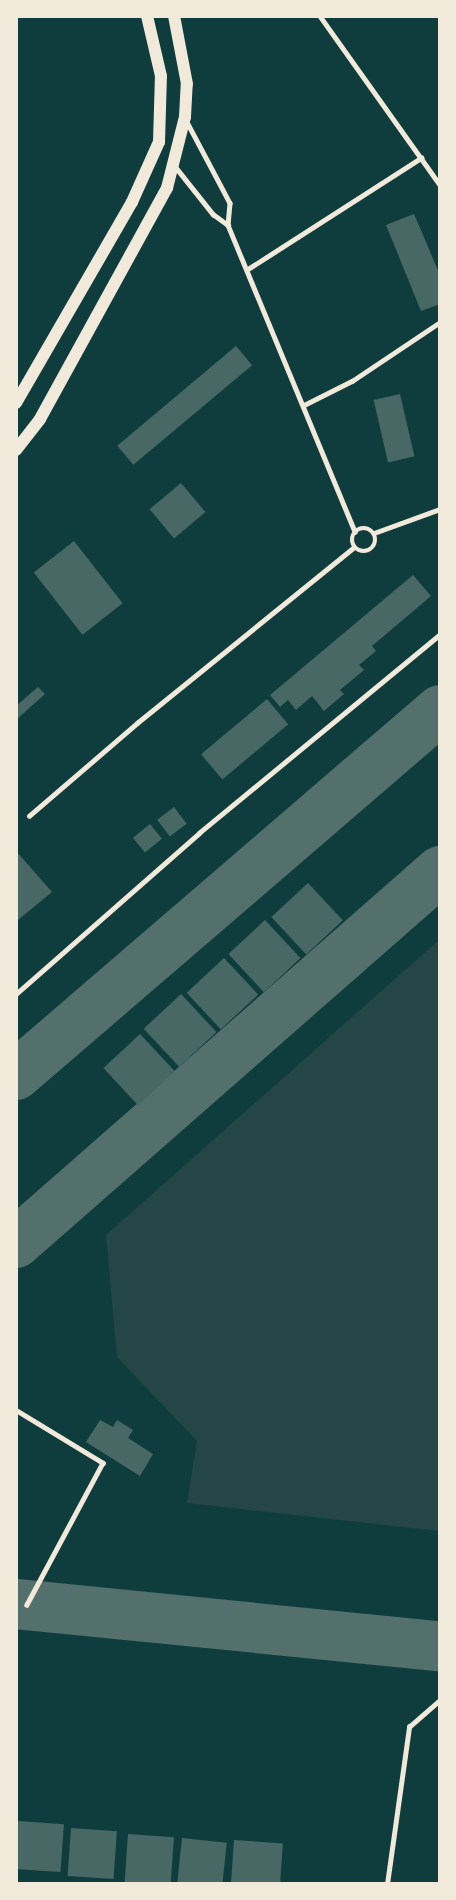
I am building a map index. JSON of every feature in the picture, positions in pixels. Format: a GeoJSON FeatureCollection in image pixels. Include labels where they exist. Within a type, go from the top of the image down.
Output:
{"type":"FeatureCollection","features":[{"type":"Feature","properties":{"kind":"main road"},"geometry":{"type":"LineString","coordinates":[[16,403],[132,202],[159,142],[161,76],[147,16]]}},
{"type":"Feature","properties":{"kind":"main road"},"geometry":{"type":"LineString","coordinates":[[16,450],[40,419],[157,207],[174,164],[185,117],[185,59],[174,16]]}},
{"type":"Feature","properties":{"kind":"lane"},"geometry":{"type":"LineString","coordinates":[[320,16],[440,185]]}},
{"type":"Feature","properties":{"kind":"lane"},"geometry":{"type":"LineString","coordinates":[[185,117],[230,203],[228,225]]}},
{"type":"Feature","properties":{"kind":"lane"},"geometry":{"type":"LineString","coordinates":[[248,269],[421,158]]}},
{"type":"Feature","properties":{"kind":"lane"},"geometry":{"type":"LineString","coordinates":[[29,816],[137,723],[354,547],[355,532],[317,447],[304,405],[228,225],[213,214],[174,164]]}},
{"type":"Feature","properties":{"kind":"lane"},"geometry":{"type":"LineString","coordinates":[[304,405],[352,381],[440,322]]}},
{"type":"Feature","properties":{"kind":"lane"},"geometry":{"type":"LineString","coordinates":[[374,534],[440,509]]}},
{"type":"Feature","properties":{"kind":"lane"},"geometry":{"type":"LineString","coordinates":[[355,532],[365,528],[374,534]]}},
{"type":"Feature","properties":{"kind":"lane"},"geometry":{"type":"LineString","coordinates":[[354,547],[368,551],[375,544],[374,534]]}},
{"type":"Feature","properties":{"kind":"lane"},"geometry":{"type":"LineString","coordinates":[[16,994],[199,833],[440,634]]}},
{"type":"Feature","properties":{"kind":"lane"},"geometry":{"type":"LineString","coordinates":[[16,1410],[103,1462],[27,1605]]}},
{"type":"Feature","properties":{"kind":"lane"},"geometry":{"type":"LineString","coordinates":[[387,1884],[409,1727],[440,1700]]}},
{"type":"Feature","properties":{"kind":"shaded area"},"geometry":{"type":"Polygon","coordinates":[[[439,940],[439,1531],[187,1503],[197,1441],[117,1357],[106,1235],[439,940]]]}},
{"type":"Feature","properties":{"kind":"building"},"geometry":{"type":"Polygon","coordinates":[[[414,214],[440,275],[440,304],[421,311],[386,225],[414,214]]]}},
{"type":"Feature","properties":{"kind":"building"},"geometry":{"type":"Polygon","coordinates":[[[236,346],[252,365],[133,465],[117,446],[236,346]]]}},
{"type":"Feature","properties":{"kind":"building"},"geometry":{"type":"Polygon","coordinates":[[[400,394],[414,456],[388,462],[374,400],[400,394]]]}},
{"type":"Feature","properties":{"kind":"building"},"geometry":{"type":"Polygon","coordinates":[[[181,483],[205,512],[174,538],[150,509],[181,483]]]}},
{"type":"Feature","properties":{"kind":"building"},"geometry":{"type":"Polygon","coordinates":[[[74,541],[123,603],[82,635],[34,572],[74,541]]]}},
{"type":"Feature","properties":{"kind":"building"},"geometry":{"type":"Polygon","coordinates":[[[413,575],[431,596],[372,646],[376,651],[359,665],[364,670],[340,690],[344,694],[324,711],[312,696],[296,710],[288,700],[280,707],[270,695],[413,575]]]}},
{"type":"Feature","properties":{"kind":"building"},"geometry":{"type":"Polygon","coordinates":[[[38,687],[45,694],[16,720],[16,706],[38,687]]]}},
{"type":"Feature","properties":{"kind":"building"},"geometry":{"type":"Polygon","coordinates":[[[267,699],[288,724],[222,780],[201,754],[267,699]]]}},
{"type":"Feature","properties":{"kind":"building"},"geometry":{"type":"Polygon","coordinates":[[[174,807],[187,824],[170,836],[157,820],[174,807]]]}},
{"type":"Feature","properties":{"kind":"building"},"geometry":{"type":"Polygon","coordinates":[[[150,824],[162,839],[145,853],[133,838],[150,824]]]}},
{"type":"Feature","properties":{"kind":"building"},"geometry":{"type":"Polygon","coordinates":[[[16,851],[52,892],[18,920],[16,919],[16,851]]]}},
{"type":"Feature","properties":{"kind":"building"},"geometry":{"type":"Polygon","coordinates":[[[308,883],[343,920],[306,954],[271,917],[308,883]]]}},
{"type":"Feature","properties":{"kind":"building"},"geometry":{"type":"Polygon","coordinates":[[[265,920],[300,958],[264,992],[228,954],[265,920]]]}},
{"type":"Feature","properties":{"kind":"building"},"geometry":{"type":"Polygon","coordinates":[[[224,958],[258,995],[221,1029],[187,993],[224,958]]]}},
{"type":"Feature","properties":{"kind":"building"},"geometry":{"type":"Polygon","coordinates":[[[181,994],[216,1032],[179,1067],[144,1029],[181,994]]]}},
{"type":"Feature","properties":{"kind":"building"},"geometry":{"type":"Polygon","coordinates":[[[140,1034],[175,1071],[138,1105],[103,1068],[140,1034]]]}},
{"type":"Feature","properties":{"kind":"building"},"geometry":{"type":"Polygon","coordinates":[[[100,1420],[113,1427],[117,1420],[133,1430],[128,1438],[153,1454],[140,1476],[86,1442],[100,1420]]]}},
{"type":"Feature","properties":{"kind":"building"},"geometry":{"type":"Polygon","coordinates":[[[18,1821],[64,1824],[61,1872],[16,1869],[18,1821]]]}},
{"type":"Feature","properties":{"kind":"building"},"geometry":{"type":"Polygon","coordinates":[[[71,1828],[117,1831],[114,1879],[68,1876],[71,1828]]]}},
{"type":"Feature","properties":{"kind":"building"},"geometry":{"type":"Polygon","coordinates":[[[128,1834],[174,1837],[171,1884],[125,1882],[128,1834]]]}},
{"type":"Feature","properties":{"kind":"building"},"geometry":{"type":"Polygon","coordinates":[[[182,1838],[227,1843],[222,1884],[177,1884],[182,1838]]]}},
{"type":"Feature","properties":{"kind":"building"},"geometry":{"type":"Polygon","coordinates":[[[234,1840],[283,1843],[280,1884],[231,1884],[234,1840]]]}},
{"type":"Feature","properties":{"kind":"taxiway"},"geometry":{"type":"LineString","coordinates":[[16,1075],[440,710]]}},
{"type":"Feature","properties":{"kind":"taxiway"},"geometry":{"type":"LineString","coordinates":[[16,1243],[440,871]]}},
{"type":"Feature","properties":{"kind":"taxiway"},"geometry":{"type":"LineString","coordinates":[[16,1604],[440,1646]]}}]}
